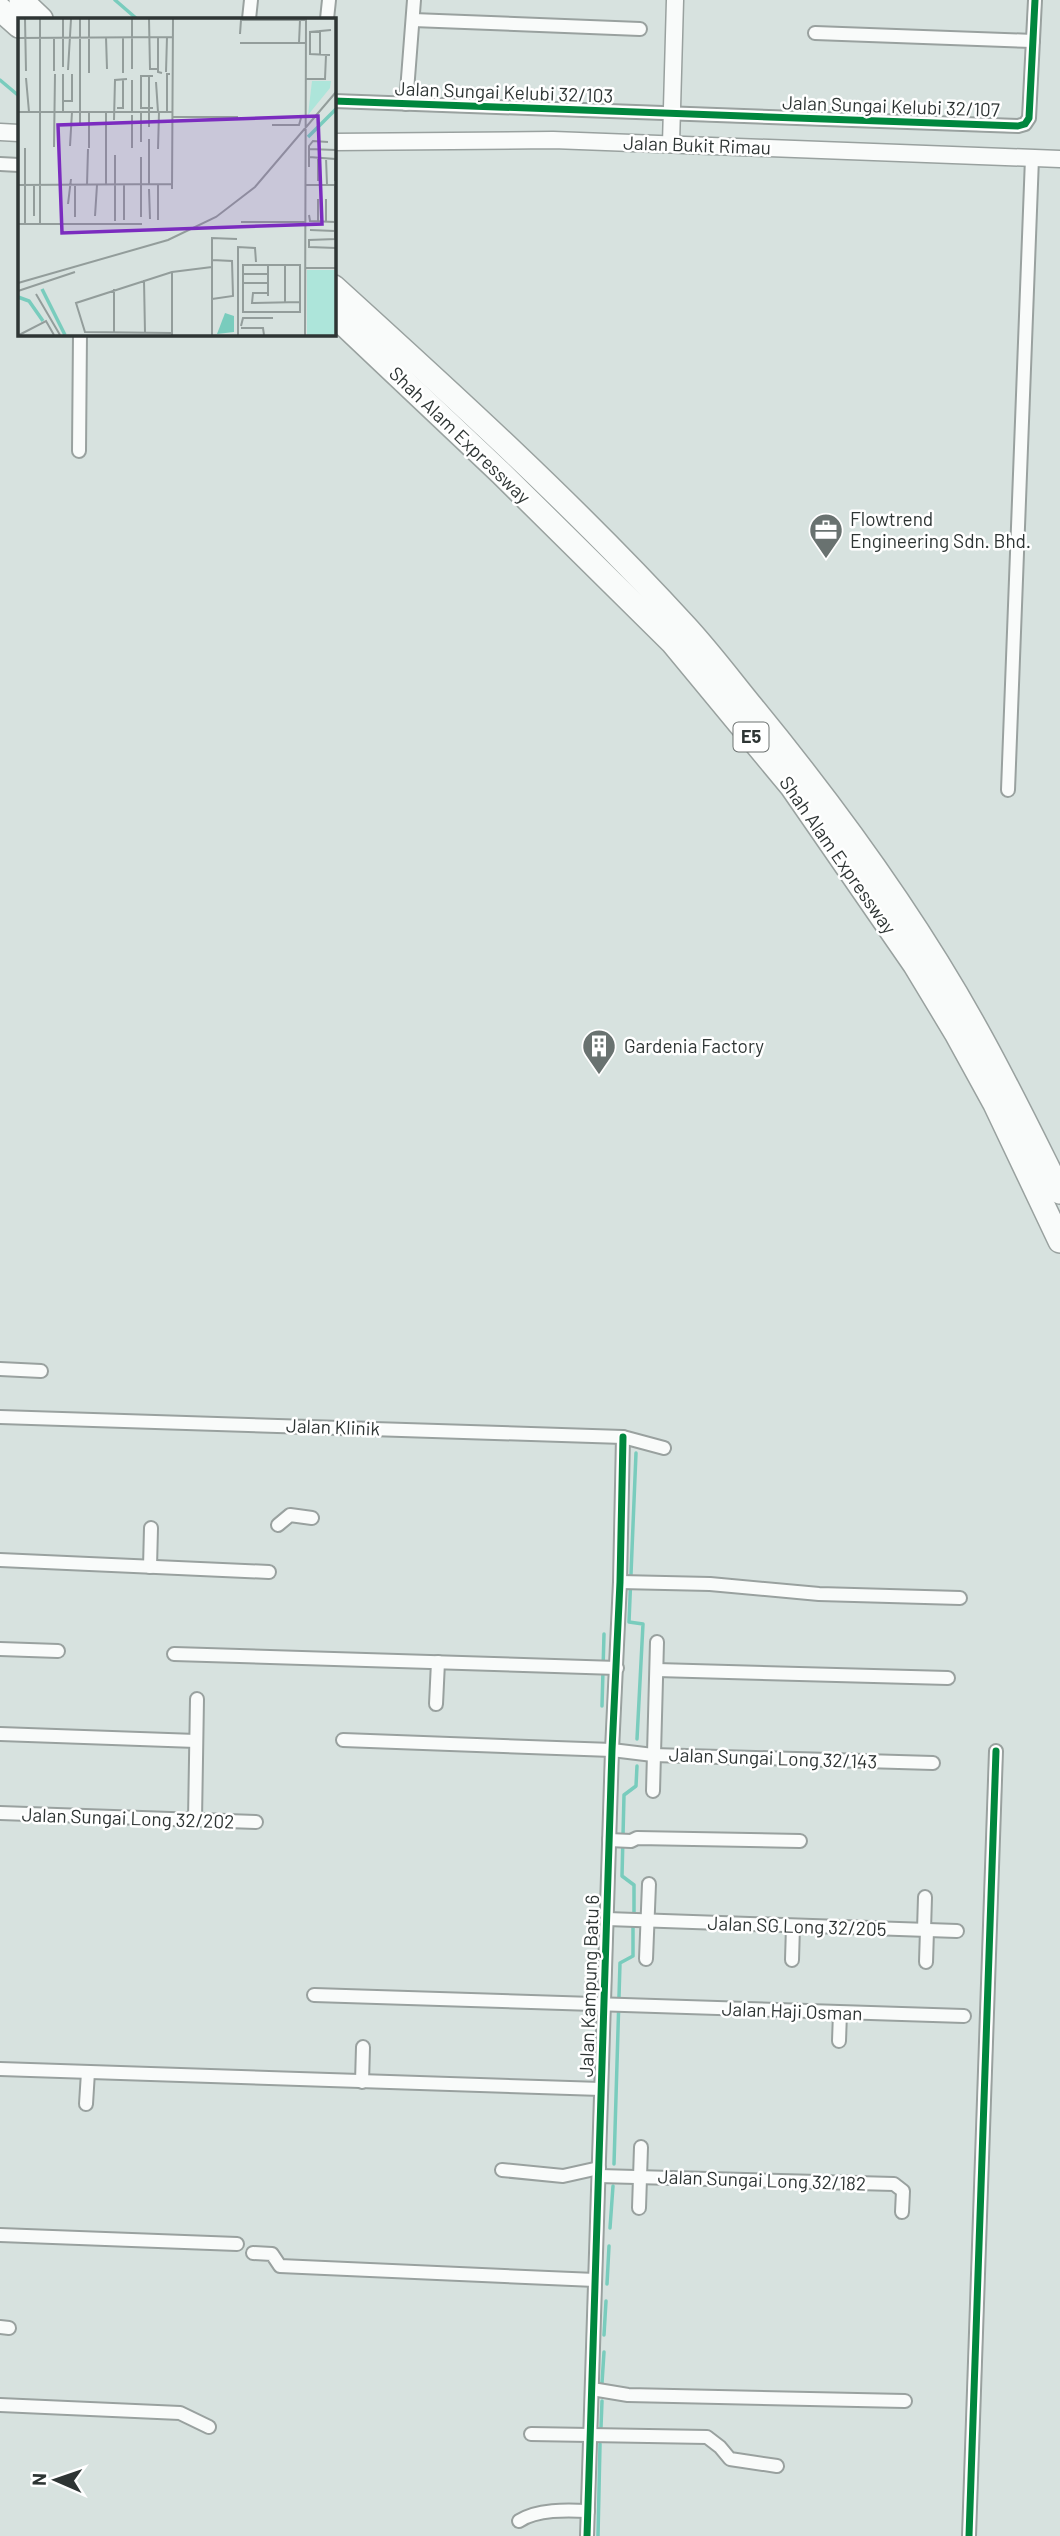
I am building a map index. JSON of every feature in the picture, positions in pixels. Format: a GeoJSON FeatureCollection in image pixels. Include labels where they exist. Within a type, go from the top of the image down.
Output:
{"type":"FeatureCollection","features":[{"type":"Feature","properties":{"kind":"highway"},"geometry":{"type":"LineString","coordinates":[[21,0],[40,18]]}},
{"type":"Feature","properties":{"kind":"highway"},"geometry":{"type":"LineString","coordinates":[[0,9],[18,25]]}},
{"type":"Feature","properties":{"kind":"highway","name":"Shah Alam Expressway"},"geometry":{"type":"LineString","coordinates":[[336,289],[522,462],[620,558],[687,628],[807,775],[886,884],[942,971],[1012,1096],[1060,1192]]}},
{"type":"Feature","properties":{"kind":"highway","name":"Shah Alam Expressway"},"geometry":{"type":"LineString","coordinates":[[336,317],[501,473],[672,642],[792,787],[915,965],[956,1033],[995,1104],[1060,1241]]}},
{"type":"Feature","properties":{"kind":"street"},"geometry":{"type":"LineString","coordinates":[[249,18],[251,0]]}},
{"type":"Feature","properties":{"kind":"street"},"geometry":{"type":"LineString","coordinates":[[327,18],[329,0]]}},
{"type":"Feature","properties":{"kind":"street"},"geometry":{"type":"LineString","coordinates":[[406,104],[414,0]]}},
{"type":"Feature","properties":{"kind":"street"},"geometry":{"type":"LineString","coordinates":[[671,144],[675,0]]}},
{"type":"Feature","properties":{"kind":"street","name":"Jalan Sungai Kelubi 32/107"},"geometry":{"type":"LineString","coordinates":[[672,113],[1018,126],[1025,124],[1030,118],[1035,0]]}},
{"type":"Feature","properties":{"kind":"street"},"geometry":{"type":"LineString","coordinates":[[413,20],[640,29]]}},
{"type":"Feature","properties":{"kind":"street"},"geometry":{"type":"LineString","coordinates":[[815,33],[1033,41]]}},
{"type":"Feature","properties":{"kind":"street","name":"Jalan Sungai Kelubi 32/103"},"geometry":{"type":"LineString","coordinates":[[336,101],[672,113]]}},
{"type":"Feature","properties":{"kind":"street","name":"Jalan Bukit Rimau"},"geometry":{"type":"LineString","coordinates":[[336,142],[553,140],[1060,159]]}},
{"type":"Feature","properties":{"kind":"street"},"geometry":{"type":"LineString","coordinates":[[1008,790],[1032,158]]}},
{"type":"Feature","properties":{"kind":"street"},"geometry":{"type":"LineString","coordinates":[[0,164],[18,165]]}},
{"type":"Feature","properties":{"kind":"street"},"geometry":{"type":"LineString","coordinates":[[79,451],[80,336]]}},
{"type":"Feature","properties":{"kind":"street"},"geometry":{"type":"LineString","coordinates":[[0,1369],[41,1371]]}},
{"type":"Feature","properties":{"kind":"street","name":"Jalan Klinik"},"geometry":{"type":"LineString","coordinates":[[0,1417],[623,1437],[664,1448]]}},
{"type":"Feature","properties":{"kind":"street","name":"Jalan Kampung Batu 6"},"geometry":{"type":"LineString","coordinates":[[587,2536],[601,2089],[612,2005],[607,1919],[612,1750],[608,1668],[620,1582],[623,1437]]}},
{"type":"Feature","properties":{"kind":"street"},"geometry":{"type":"LineString","coordinates":[[278,1525],[290,1515],[312,1518]]}},
{"type":"Feature","properties":{"kind":"street"},"geometry":{"type":"LineString","coordinates":[[150,1567],[151,1528]]}},
{"type":"Feature","properties":{"kind":"street"},"geometry":{"type":"LineString","coordinates":[[0,1560],[269,1572]]}},
{"type":"Feature","properties":{"kind":"street"},"geometry":{"type":"LineString","coordinates":[[620,1582],[710,1584],[819,1594],[960,1598]]}},
{"type":"Feature","properties":{"kind":"street"},"geometry":{"type":"LineString","coordinates":[[653,1791],[657,1642]]}},
{"type":"Feature","properties":{"kind":"street"},"geometry":{"type":"LineString","coordinates":[[0,1649],[58,1651]]}},
{"type":"Feature","properties":{"kind":"street"},"geometry":{"type":"LineString","coordinates":[[174,1654],[608,1668]]}},
{"type":"Feature","properties":{"kind":"street"},"geometry":{"type":"LineString","coordinates":[[436,1704],[438,1662]]}},
{"type":"Feature","properties":{"kind":"street"},"geometry":{"type":"LineString","coordinates":[[657,1670],[948,1678]]}},
{"type":"Feature","properties":{"kind":"street"},"geometry":{"type":"LineString","coordinates":[[195,1820],[197,1699]]}},
{"type":"Feature","properties":{"kind":"street"},"geometry":{"type":"LineString","coordinates":[[0,1734],[196,1741]]}},
{"type":"Feature","properties":{"kind":"street","name":"Jalan Sungai Long 32/143"},"geometry":{"type":"LineString","coordinates":[[344,1740],[612,1750],[653,1755],[933,1763]]}},
{"type":"Feature","properties":{"kind":"street"},"geometry":{"type":"LineString","coordinates":[[969,2536],[996,1751]]}},
{"type":"Feature","properties":{"kind":"street","name":"Jalan Sungai Long 32/202"},"geometry":{"type":"LineString","coordinates":[[0,1813],[256,1822]]}},
{"type":"Feature","properties":{"kind":"street"},"geometry":{"type":"LineString","coordinates":[[609,1840],[631,1841],[637,1838],[800,1841]]}},
{"type":"Feature","properties":{"kind":"street"},"geometry":{"type":"LineString","coordinates":[[646,1959],[642,1922],[649,1884]]}},
{"type":"Feature","properties":{"kind":"street"},"geometry":{"type":"LineString","coordinates":[[925,1897],[926,1962]]}},
{"type":"Feature","properties":{"kind":"street","name":"Jalan SG Long 32/205"},"geometry":{"type":"LineString","coordinates":[[607,1919],[957,1931]]}},
{"type":"Feature","properties":{"kind":"street"},"geometry":{"type":"LineString","coordinates":[[792,1960],[793,1926]]}},
{"type":"Feature","properties":{"kind":"street","name":"Jalan Haji Osman"},"geometry":{"type":"LineString","coordinates":[[314,1995],[476,2004],[612,2005],[964,2016]]}},
{"type":"Feature","properties":{"kind":"street"},"geometry":{"type":"LineString","coordinates":[[839,2041],[840,2013]]}},
{"type":"Feature","properties":{"kind":"street"},"geometry":{"type":"LineString","coordinates":[[362,2082],[363,2047]]}},
{"type":"Feature","properties":{"kind":"street"},"geometry":{"type":"LineString","coordinates":[[0,2069],[601,2089]]}},
{"type":"Feature","properties":{"kind":"street"},"geometry":{"type":"LineString","coordinates":[[86,2104],[88,2072]]}},
{"type":"Feature","properties":{"kind":"street"},"geometry":{"type":"LineString","coordinates":[[639,2208],[641,2147]]}},
{"type":"Feature","properties":{"kind":"street","name":"Jalan Sungai Long 32/182"},"geometry":{"type":"LineString","coordinates":[[502,2170],[563,2176],[599,2172],[640,2177],[894,2184],[903,2191],[902,2212]]}},
{"type":"Feature","properties":{"kind":"street"},"geometry":{"type":"LineString","coordinates":[[0,2235],[237,2244]]}},
{"type":"Feature","properties":{"kind":"street"},"geometry":{"type":"LineString","coordinates":[[253,2253],[272,2254],[280,2266],[595,2280]]}},
{"type":"Feature","properties":{"kind":"street"},"geometry":{"type":"LineString","coordinates":[[592,2389],[628,2395],[905,2401]]}},
{"type":"Feature","properties":{"kind":"street"},"geometry":{"type":"LineString","coordinates":[[0,2405],[180,2413],[209,2427]]}},
{"type":"Feature","properties":{"kind":"street"},"geometry":{"type":"LineString","coordinates":[[531,2434],[707,2437],[730,2459],[776,2466]]}},
{"type":"Feature","properties":{"kind":"street"},"geometry":{"type":"LineString","coordinates":[[519,2521],[530,2516],[566,2510],[588,2511]]}},
{"type":"Feature","properties":{"kind":"waterway"},"geometry":{"type":"LineString","coordinates":[[115,0],[136,18]]}},
{"type":"Feature","properties":{"kind":"waterway"},"geometry":{"type":"LineString","coordinates":[[0,80],[18,95]]}},
{"type":"Feature","properties":{"kind":"waterway"},"geometry":{"type":"LineString","coordinates":[[636,1453],[629,1622],[643,1624],[637,1739]]}},
{"type":"Feature","properties":{"kind":"waterway"},"geometry":{"type":"LineString","coordinates":[[602,1706],[604,1634]]}},
{"type":"Feature","properties":{"kind":"waterway"},"geometry":{"type":"LineString","coordinates":[[634,1917],[634,1885],[622,1876],[624,1795],[636,1786],[637,1766]]}},
{"type":"Feature","properties":{"kind":"waterway"},"geometry":{"type":"LineString","coordinates":[[614,2164],[620,1963],[633,1956],[633,1924]]}},
{"type":"Feature","properties":{"kind":"waterway"},"geometry":{"type":"LineString","coordinates":[[610,2228],[613,2186]]}},
{"type":"Feature","properties":{"kind":"waterway"},"geometry":{"type":"LineString","coordinates":[[607,2284],[609,2246]]}},
{"type":"Feature","properties":{"kind":"waterway"},"geometry":{"type":"LineString","coordinates":[[604,2335],[606,2301]]}},
{"type":"Feature","properties":{"kind":"waterway"},"geometry":{"type":"LineString","coordinates":[[602,2383],[604,2352]]}},
{"type":"Feature","properties":{"kind":"waterway"},"geometry":{"type":"LineString","coordinates":[[601,2427],[602,2401]]}},
{"type":"Feature","properties":{"kind":"waterway"},"geometry":{"type":"LineString","coordinates":[[598,2536],[600,2444]]}},
{"type":"Feature","properties":{"kind":"cycle path"},"geometry":{"type":"LineString","coordinates":[[336,101],[1018,126],[1025,124],[1029,118],[1035,0]]}},
{"type":"Feature","properties":{"kind":"cycle path"},"geometry":{"type":"LineString","coordinates":[[587,2536],[623,1437]]}},
{"type":"Feature","properties":{"kind":"cycle path"},"geometry":{"type":"LineString","coordinates":[[969,2536],[996,1751]]}},
{"type":"Feature","properties":{"kind":"place","name":"Flowtrend Engineering Sdn. Bhd."},"geometry":{"type":"Point","coordinates":[826,560]}},
{"type":"Feature","properties":{"kind":"place","name":"Gardenia Factory"},"geometry":{"type":"Point","coordinates":[599,1076]}}]}
